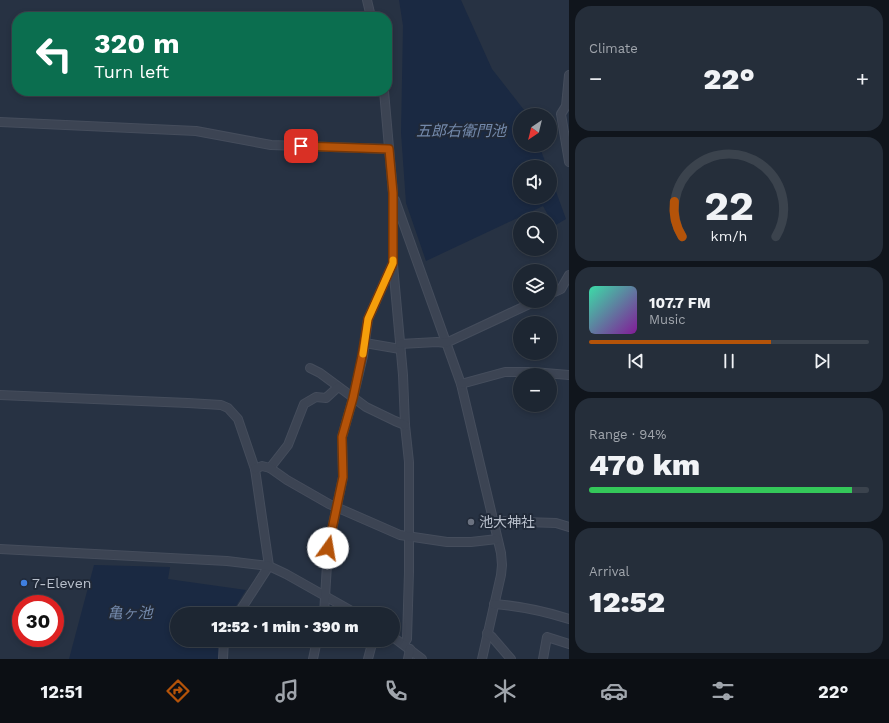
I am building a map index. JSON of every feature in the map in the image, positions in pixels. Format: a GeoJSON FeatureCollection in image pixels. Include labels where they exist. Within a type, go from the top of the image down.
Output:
{"type":"FeatureCollection","features":[{"type":"Feature","properties":{"kind":"street"},"geometry":{"type":"LineString","coordinates":[[367,0],[370,12]]}},
{"type":"Feature","properties":{"kind":"street"},"geometry":{"type":"LineString","coordinates":[[569,76],[567,106],[561,114],[569,162]]}},
{"type":"Feature","properties":{"kind":"street"},"geometry":{"type":"LineString","coordinates":[[384,96],[393,193],[393,263],[409,462],[408,659]]}},
{"type":"Feature","properties":{"kind":"street"},"geometry":{"type":"LineString","coordinates":[[0,122],[196,131],[271,145],[389,149]]}},
{"type":"Feature","properties":{"kind":"street"},"geometry":{"type":"LineString","coordinates":[[393,193],[461,384],[482,468],[502,564],[482,659]]}},
{"type":"Feature","properties":{"kind":"street"},"geometry":{"type":"LineString","coordinates":[[324,607],[328,548],[343,477],[342,437],[353,398],[368,319],[393,263]]}},
{"type":"Feature","properties":{"kind":"street"},"geometry":{"type":"LineString","coordinates":[[557,291],[561,289],[569,275]]}},
{"type":"Feature","properties":{"kind":"street"},"geometry":{"type":"LineString","coordinates":[[364,343],[400,346],[437,342],[446,343],[521,308]]}},
{"type":"Feature","properties":{"kind":"street"},"geometry":{"type":"LineString","coordinates":[[310,368],[353,398],[383,415],[405,425]]}},
{"type":"Feature","properties":{"kind":"street"},"geometry":{"type":"LineString","coordinates":[[461,384],[505,372],[569,375]]}},
{"type":"Feature","properties":{"kind":"street"},"geometry":{"type":"LineString","coordinates":[[270,468],[288,446],[304,404],[316,397],[326,398],[338,387]]}},
{"type":"Feature","properties":{"kind":"street"},"geometry":{"type":"LineString","coordinates":[[0,395],[221,405],[228,408],[238,419],[256,469],[269,566],[243,607]]}},
{"type":"Feature","properties":{"kind":"street"},"geometry":{"type":"LineString","coordinates":[[256,469],[262,466],[270,468],[286,480],[329,504],[384,529],[408,536],[447,542],[471,542],[497,539]]}},
{"type":"Feature","properties":{"kind":"street"},"geometry":{"type":"LineString","coordinates":[[493,521],[556,523],[569,527]]}},
{"type":"Feature","properties":{"kind":"street"},"geometry":{"type":"LineString","coordinates":[[0,549],[227,561],[269,566],[344,607]]}},
{"type":"Feature","properties":{"kind":"street"},"geometry":{"type":"LineString","coordinates":[[494,604],[519,606],[549,612],[569,619]]}},
{"type":"Feature","properties":{"kind":"street"},"geometry":{"type":"LineString","coordinates":[[487,633],[511,659]]}},
{"type":"Feature","properties":{"kind":"street"},"geometry":{"type":"LineString","coordinates":[[543,659],[547,637],[569,644]]}},
{"type":"Feature","properties":{"kind":"street"},"geometry":{"type":"LineString","coordinates":[[400,642],[422,659]]}},
{"type":"Feature","properties":{"kind":"street"},"geometry":{"type":"LineString","coordinates":[[223,659],[224,647]]}},
{"type":"Feature","properties":{"kind":"street"},"geometry":{"type":"LineString","coordinates":[[312,659],[315,647]]}},
{"type":"Feature","properties":{"kind":"street"},"geometry":{"type":"LineString","coordinates":[[368,659],[371,647]]}},
{"type":"Feature","properties":{"kind":"water","name":"五郎右衛門池"},"geometry":{"type":"Polygon","coordinates":[[[399,0],[461,0],[492,69],[523,108],[513,108],[513,152],[542,152],[544,160],[513,160],[513,204],[557,204],[557,194],[566,219],[557,224],[557,212],[546,212],[543,206],[530,212],[513,212],[513,220],[426,261],[406,203],[401,133],[403,26],[399,0]]]}},
{"type":"Feature","properties":{"kind":"water","name":"亀ヶ池"},"geometry":{"type":"Polygon","coordinates":[[[94,565],[170,567],[168,579],[246,590],[235,607],[170,607],[170,647],[220,647],[219,659],[69,659],[94,565]]]}},
{"type":"Feature","properties":{"kind":"slow traffic"},"geometry":{"type":"LineString","coordinates":[[363,354],[368,319],[393,260]]}},
{"type":"Feature","properties":{"kind":"place","name":"池大神社"},"geometry":{"type":"Point","coordinates":[471,522]}},
{"type":"Feature","properties":{"kind":"place","name":"7-Eleven"},"geometry":{"type":"Point","coordinates":[24,583]}},
{"type":"Feature","properties":{"kind":"route"},"geometry":{"type":"LineString","coordinates":[[301,146],[389,149],[393,193],[393,263],[368,319],[353,398],[342,437],[343,477],[328,548]]}}]}
